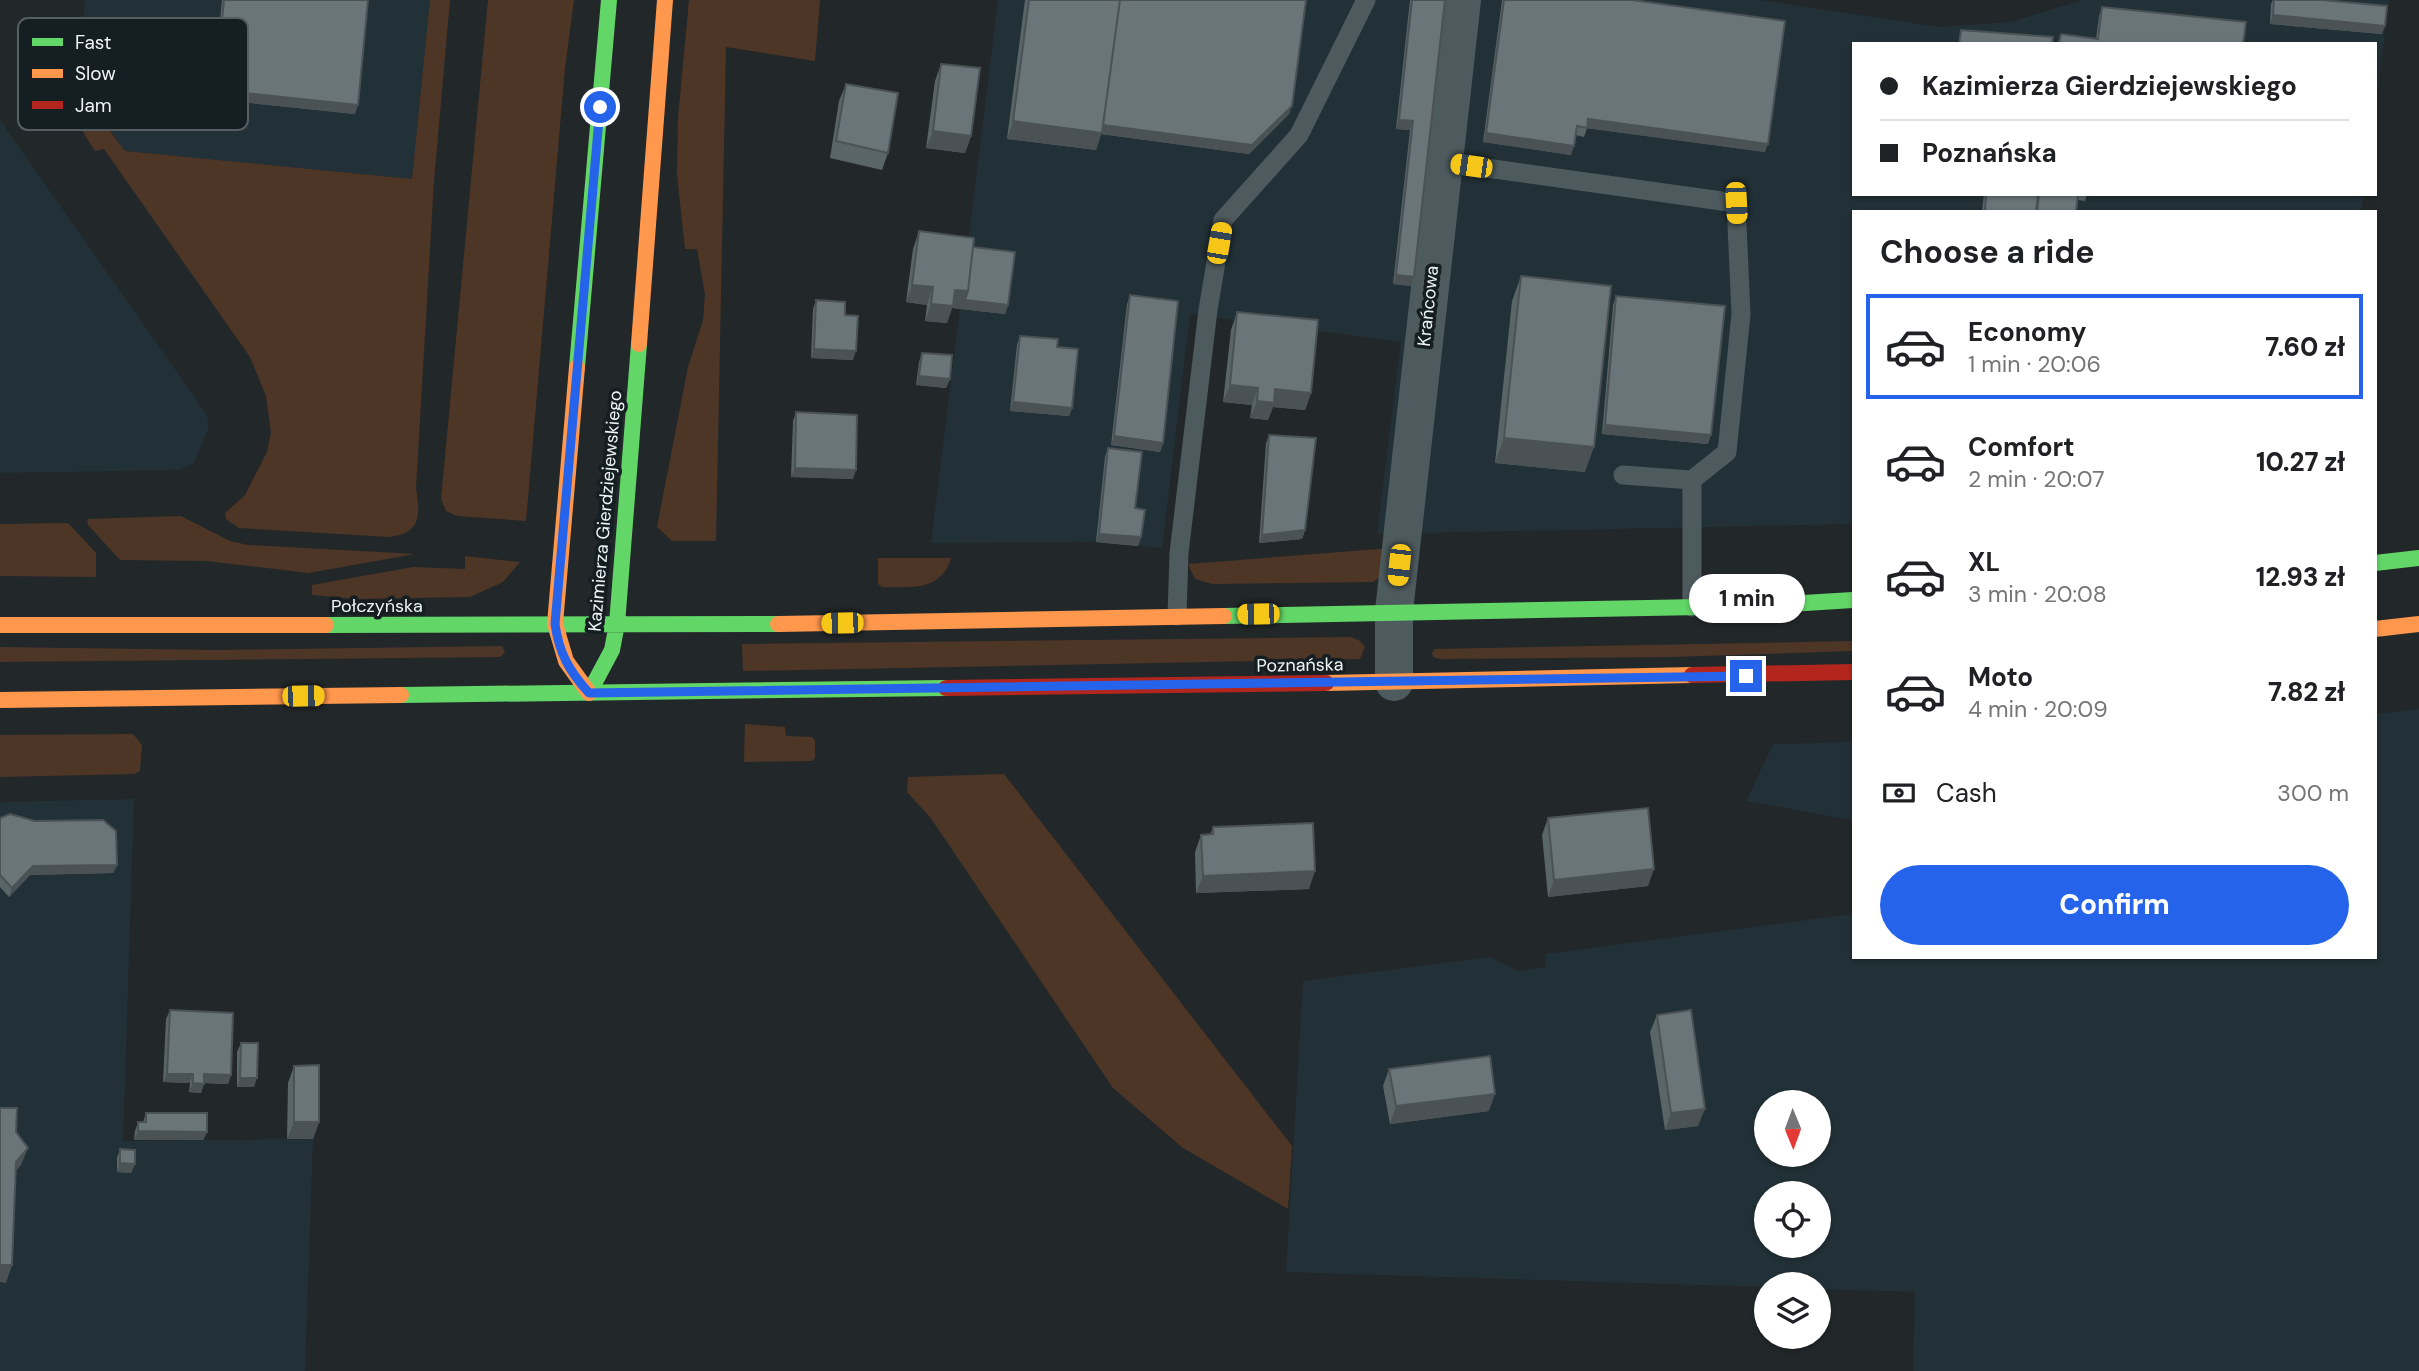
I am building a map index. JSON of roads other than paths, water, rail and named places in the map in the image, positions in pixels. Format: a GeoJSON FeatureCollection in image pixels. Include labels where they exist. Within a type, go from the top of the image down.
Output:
{"type":"FeatureCollection","features":[{"type":"Feature","properties":{"kind":"main road"},"geometry":{"type":"LineString","coordinates":[[589,693],[571,674],[559,649],[555,624],[610,0]]}},
{"type":"Feature","properties":{"kind":"main road","name":"Kazimierza Gierdziejewskiego"},"geometry":{"type":"LineString","coordinates":[[589,693],[612,650],[617,624],[665,0]]}},
{"type":"Feature","properties":{"kind":"main road"},"geometry":{"type":"LineString","coordinates":[[2377,563],[2419,558]]}},
{"type":"Feature","properties":{"kind":"main road"},"geometry":{"type":"LineString","coordinates":[[1177,616],[1692,607],[1852,600]]}},
{"type":"Feature","properties":{"kind":"main road","name":"Połczyńska"},"geometry":{"type":"LineString","coordinates":[[0,625],[754,625],[1177,616]]}},
{"type":"Feature","properties":{"kind":"main road"},"geometry":{"type":"LineString","coordinates":[[2377,629],[2419,624]]}},
{"type":"Feature","properties":{"kind":"main road","name":"Poznańska"},"geometry":{"type":"LineString","coordinates":[[589,693],[1394,682],[1852,672]]}},
{"type":"Feature","properties":{"kind":"main road"},"geometry":{"type":"LineString","coordinates":[[0,700],[589,693]]}},
{"type":"Feature","properties":{"kind":"street","name":"Krańcowa"},"geometry":{"type":"LineString","coordinates":[[1394,682],[1394,611],[1462,0]]}},
{"type":"Feature","properties":{"kind":"lane"},"geometry":{"type":"LineString","coordinates":[[1177,616],[1178,553],[1208,310],[1223,220],[1298,135],[1366,0]]}},
{"type":"Feature","properties":{"kind":"lane"},"geometry":{"type":"LineString","coordinates":[[1444,162],[1736,203],[1741,314],[1727,452],[1692,480],[1623,475]]}},
{"type":"Feature","properties":{"kind":"lane"},"geometry":{"type":"LineString","coordinates":[[1692,480],[1692,607]]}}]}
